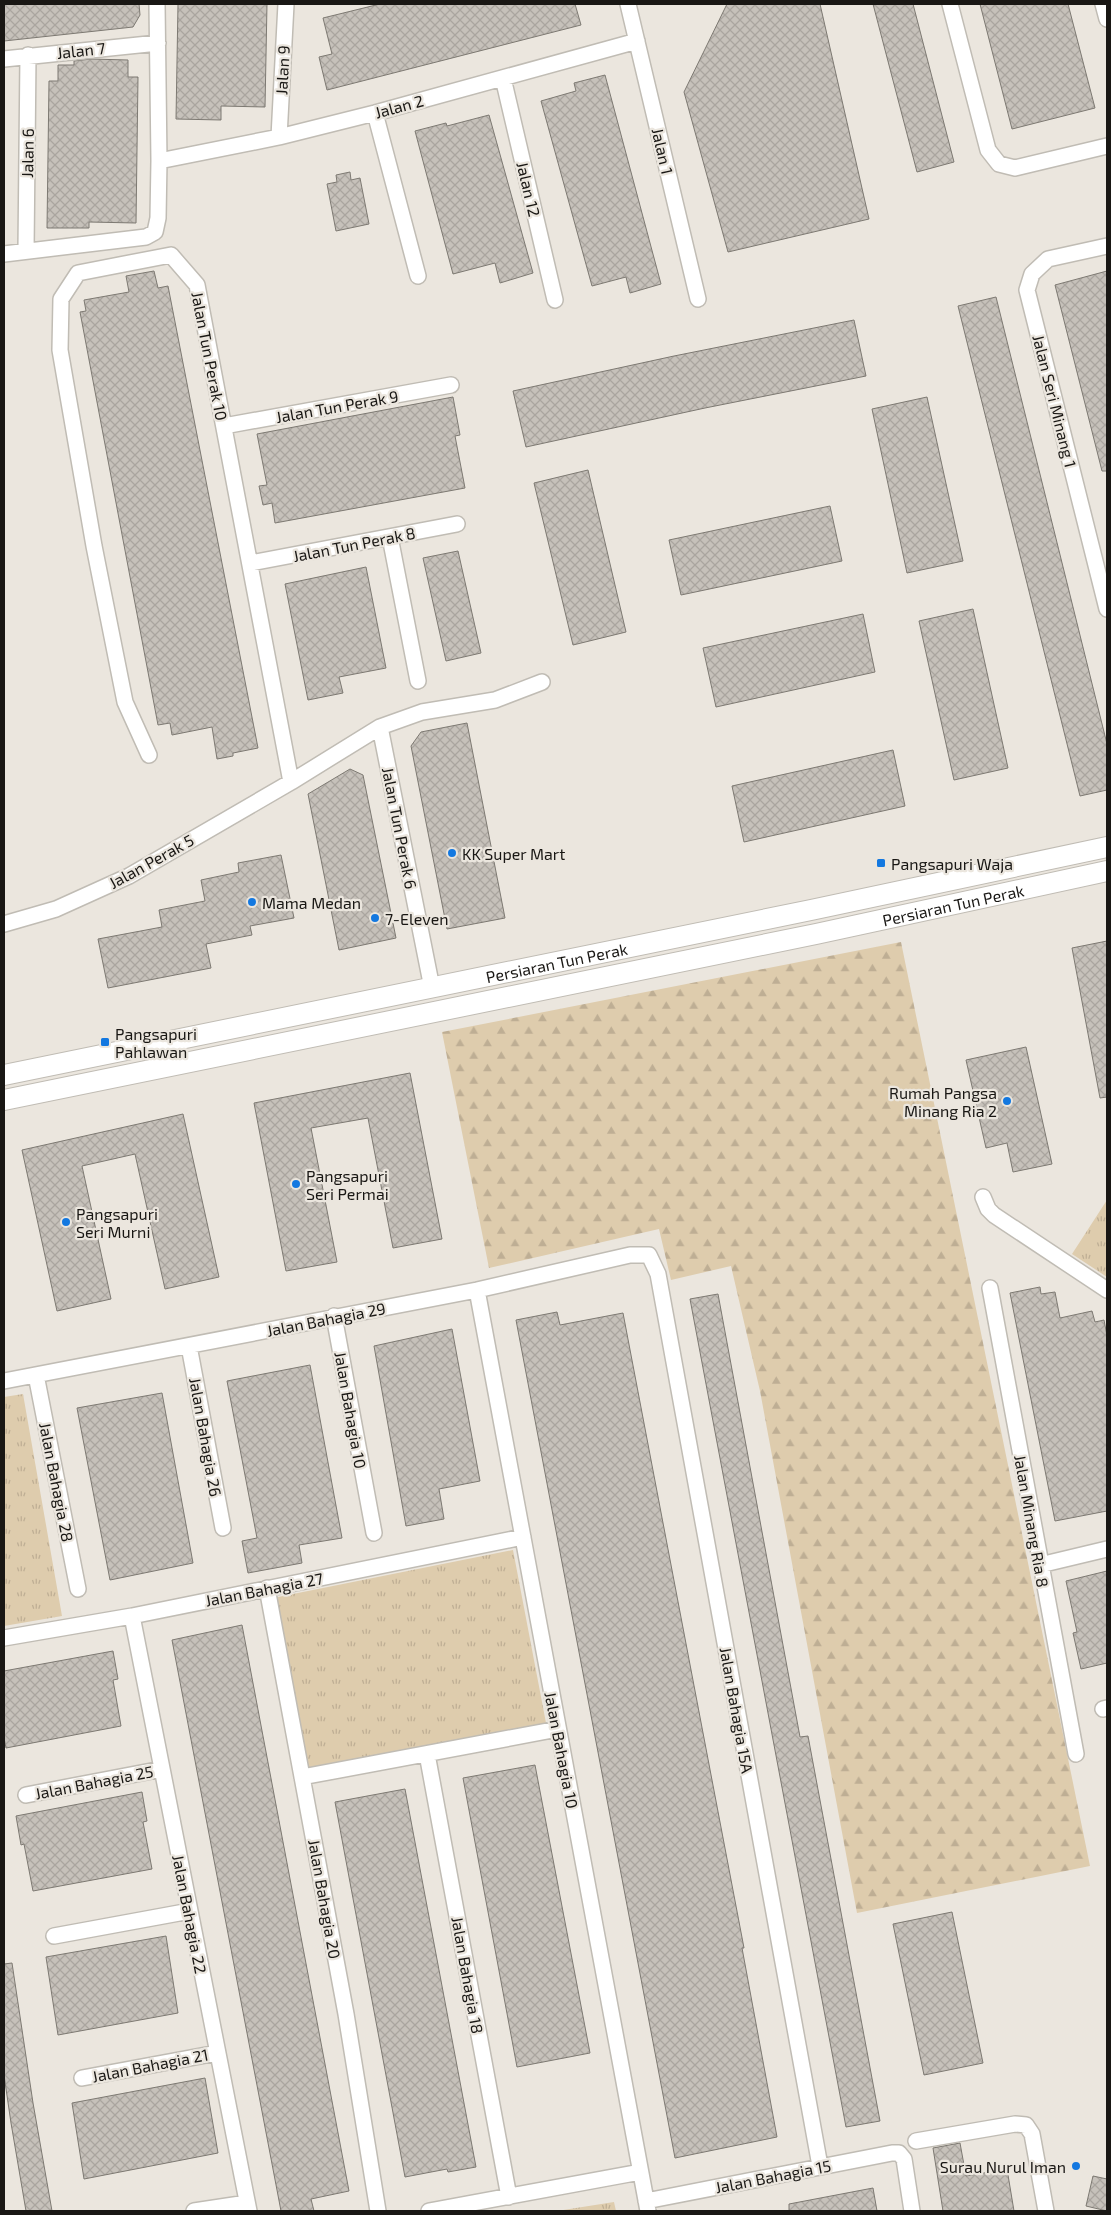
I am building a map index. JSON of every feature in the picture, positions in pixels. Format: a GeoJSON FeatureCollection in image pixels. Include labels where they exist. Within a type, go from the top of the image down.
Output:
{"type":"FeatureCollection","features":[{"type":"Feature","properties":{"kind":"street"},"geometry":{"type":"LineString","coordinates":[[4,254],[146,237],[155,232],[158,218],[159,161],[158,4]]}},
{"type":"Feature","properties":{"kind":"street","name":"Jalan 9"},"geometry":{"type":"LineString","coordinates":[[279,137],[286,4]]}},
{"type":"Feature","properties":{"kind":"street","name":"Jalan 1"},"geometry":{"type":"LineString","coordinates":[[628,4],[698,299]]}},
{"type":"Feature","properties":{"kind":"street"},"geometry":{"type":"LineString","coordinates":[[950,4],[988,150],[999,164],[1015,168],[1107,146]]}},
{"type":"Feature","properties":{"kind":"street"},"geometry":{"type":"LineString","coordinates":[[1103,4],[1107,19]]}},
{"type":"Feature","properties":{"kind":"street","name":"Jalan 2"},"geometry":{"type":"LineString","coordinates":[[159,161],[279,137],[375,113],[637,41]]}},
{"type":"Feature","properties":{"kind":"street","name":"Jalan 7"},"geometry":{"type":"LineString","coordinates":[[4,59],[158,42]]}},
{"type":"Feature","properties":{"kind":"street","name":"Jalan 6"},"geometry":{"type":"LineString","coordinates":[[26,250],[28,56]]}},
{"type":"Feature","properties":{"kind":"street","name":"Jalan 12"},"geometry":{"type":"LineString","coordinates":[[502,78],[555,300]]}},
{"type":"Feature","properties":{"kind":"street"},"geometry":{"type":"LineString","coordinates":[[375,113],[418,276]]}},
{"type":"Feature","properties":{"kind":"street","name":"Jalan Seri Minang 1"},"geometry":{"type":"LineString","coordinates":[[1107,246],[1048,259],[1032,274],[1027,290],[1107,609]]}},
{"type":"Feature","properties":{"kind":"street","name":"Jalan Tun Perak 10"},"geometry":{"type":"LineString","coordinates":[[149,755],[125,702],[94,546],[60,350],[61,299],[78,273],[171,255],[197,285],[291,782]]}},
{"type":"Feature","properties":{"kind":"street","name":"Jalan Tun Perak 9"},"geometry":{"type":"LineString","coordinates":[[224,426],[451,386]]}},
{"type":"Feature","properties":{"kind":"street","name":"Jalan Tun Perak 8"},"geometry":{"type":"LineString","coordinates":[[251,563],[457,524]]}},
{"type":"Feature","properties":{"kind":"street"},"geometry":{"type":"LineString","coordinates":[[390,537],[418,681]]}},
{"type":"Feature","properties":{"kind":"street","name":"Jalan Perak 5"},"geometry":{"type":"LineString","coordinates":[[4,924],[56,909],[129,876],[291,782],[380,727],[422,712],[495,700],[542,682]]}},
{"type":"Feature","properties":{"kind":"street","name":"Jalan Tun Perak 6"},"geometry":{"type":"LineString","coordinates":[[380,727],[432,988]]}},
{"type":"Feature","properties":{"kind":"street","name":"Persiaran Tun Perak"},"geometry":{"type":"LineString","coordinates":[[4,1075],[1107,847]]}},
{"type":"Feature","properties":{"kind":"street","name":"Persiaran Tun Perak"},"geometry":{"type":"LineString","coordinates":[[4,1100],[825,932],[1107,872]]}},
{"type":"Feature","properties":{"kind":"street"},"geometry":{"type":"LineString","coordinates":[[983,1198],[994,1216],[1107,1290]]}},
{"type":"Feature","properties":{"kind":"street","name":"Jalan Bahagia 29"},"geometry":{"type":"LineString","coordinates":[[4,1381],[477,1290],[630,1255],[648,1255]]}},
{"type":"Feature","properties":{"kind":"street","name":"Jalan Bahagia 15A"},"geometry":{"type":"LineString","coordinates":[[648,1255],[658,1274],[820,2166]]}},
{"type":"Feature","properties":{"kind":"street","name":"Jalan Minang Ria 8"},"geometry":{"type":"LineString","coordinates":[[990,1288],[1076,1754]]}},
{"type":"Feature","properties":{"kind":"street","name":"Jalan Bahagia 10"},"geometry":{"type":"LineString","coordinates":[[477,1290],[647,2206]]}},
{"type":"Feature","properties":{"kind":"street","name":"Jalan Bahagia 10"},"geometry":{"type":"LineString","coordinates":[[334,1316],[374,1533]]}},
{"type":"Feature","properties":{"kind":"street","name":"Jalan Bahagia 26"},"geometry":{"type":"LineString","coordinates":[[189,1346],[223,1528]]}},
{"type":"Feature","properties":{"kind":"street","name":"Jalan Bahagia 28"},"geometry":{"type":"LineString","coordinates":[[36,1375],[78,1589]]}},
{"type":"Feature","properties":{"kind":"street","name":"Jalan Bahagia 27"},"geometry":{"type":"LineString","coordinates":[[4,1638],[132,1616],[523,1537]]}},
{"type":"Feature","properties":{"kind":"street"},"geometry":{"type":"LineString","coordinates":[[1040,1565],[1107,1549]]}},
{"type":"Feature","properties":{"kind":"street","name":"Jalan Bahagia 20"},"geometry":{"type":"LineString","coordinates":[[267,1588],[346,2014],[378,2211]]}},
{"type":"Feature","properties":{"kind":"street","name":"Jalan Bahagia 22"},"geometry":{"type":"LineString","coordinates":[[132,1616],[248,2207]]}},
{"type":"Feature","properties":{"kind":"street"},"geometry":{"type":"LineString","coordinates":[[302,1777],[558,1729]]}},
{"type":"Feature","properties":{"kind":"street","name":"Jalan Bahagia 18"},"geometry":{"type":"LineString","coordinates":[[427,1754],[509,2197]]}},
{"type":"Feature","properties":{"kind":"street","name":"Jalan Bahagia 25"},"geometry":{"type":"LineString","coordinates":[[26,1795],[162,1769]]}},
{"type":"Feature","properties":{"kind":"street"},"geometry":{"type":"LineString","coordinates":[[54,1936],[190,1911]]}},
{"type":"Feature","properties":{"kind":"street","name":"Jalan Bahagia 21"},"geometry":{"type":"LineString","coordinates":[[82,2078],[217,2053]]}},
{"type":"Feature","properties":{"kind":"street"},"geometry":{"type":"LineString","coordinates":[[916,2142],[1015,2124],[1026,2124],[1032,2134],[1046,2211]]}},
{"type":"Feature","properties":{"kind":"street","name":"Jalan Bahagia 15"},"geometry":{"type":"LineString","coordinates":[[647,2206],[820,2166],[899,2153],[904,2159],[912,2211]]}},
{"type":"Feature","properties":{"kind":"street"},"geometry":{"type":"LineString","coordinates":[[429,2211],[640,2172]]}},
{"type":"Feature","properties":{"kind":"street"},"geometry":{"type":"LineString","coordinates":[[194,2211],[248,2207]]}},
{"type":"Feature","properties":{"kind":"green space"},"geometry":{"type":"Polygon","coordinates":[[[901,942],[1090,1866],[857,1913],[760,1391],[731,1266],[671,1280],[659,1229],[489,1268],[442,1032],[901,942]]]}},
{"type":"Feature","properties":{"kind":"green space"},"geometry":{"type":"Polygon","coordinates":[[[1107,1200],[1107,1277],[1072,1254],[1107,1200]]]}},
{"type":"Feature","properties":{"kind":"green space"},"geometry":{"type":"Polygon","coordinates":[[[23,1394],[62,1616],[4,1626],[4,1397],[23,1394]]]}},
{"type":"Feature","properties":{"kind":"green space"},"geometry":{"type":"Polygon","coordinates":[[[513,1550],[546,1723],[303,1769],[273,1598],[513,1550]]]}},
{"type":"Feature","properties":{"kind":"green space"},"geometry":{"type":"Polygon","coordinates":[[[614,2202],[616,2211],[557,2211],[614,2202]]]}},
{"type":"Feature","properties":{"kind":"building"},"geometry":{"type":"Polygon","coordinates":[[[4,4],[139,4],[140,15],[133,27],[4,41],[4,4]]]}},
{"type":"Feature","properties":{"kind":"building"},"geometry":{"type":"Polygon","coordinates":[[[178,4],[267,4],[265,107],[221,106],[221,120],[176,119],[178,4]]]}},
{"type":"Feature","properties":{"kind":"building"},"geometry":{"type":"Polygon","coordinates":[[[380,4],[575,4],[581,25],[327,90],[319,57],[332,54],[323,18],[380,4]]]}},
{"type":"Feature","properties":{"kind":"building"},"geometry":{"type":"Polygon","coordinates":[[[727,4],[820,4],[869,219],[728,252],[684,92],[727,4]]]}},
{"type":"Feature","properties":{"kind":"building"},"geometry":{"type":"Polygon","coordinates":[[[873,4],[913,4],[954,162],[917,172],[873,4]]]}},
{"type":"Feature","properties":{"kind":"building"},"geometry":{"type":"Polygon","coordinates":[[[980,4],[1068,4],[1095,108],[1012,129],[980,4]]]}},
{"type":"Feature","properties":{"kind":"building"},"geometry":{"type":"Polygon","coordinates":[[[91,59],[128,60],[128,77],[138,77],[136,223],[89,222],[89,228],[47,228],[49,81],[58,81],[58,65],[74,65],[74,61],[91,59]]]}},
{"type":"Feature","properties":{"kind":"building"},"geometry":{"type":"Polygon","coordinates":[[[605,75],[661,284],[630,293],[626,277],[592,286],[541,101],[576,91],[574,83],[605,75]]]}},
{"type":"Feature","properties":{"kind":"building"},"geometry":{"type":"Polygon","coordinates":[[[489,115],[533,273],[500,283],[495,263],[453,274],[415,131],[446,123],[447,126],[489,115]]]}},
{"type":"Feature","properties":{"kind":"building"},"geometry":{"type":"Polygon","coordinates":[[[350,172],[351,180],[360,178],[369,224],[336,231],[327,184],[337,182],[336,175],[350,172]]]}},
{"type":"Feature","properties":{"kind":"building"},"geometry":{"type":"Polygon","coordinates":[[[154,271],[158,288],[168,286],[258,748],[233,753],[233,756],[217,759],[212,727],[172,735],[170,723],[158,725],[80,312],[86,311],[84,300],[129,292],[126,276],[154,271]]]}},
{"type":"Feature","properties":{"kind":"building"},"geometry":{"type":"Polygon","coordinates":[[[1107,271],[1107,471],[1102,471],[1055,285],[1107,271]]]}},
{"type":"Feature","properties":{"kind":"building"},"geometry":{"type":"Polygon","coordinates":[[[996,297],[1107,744],[1107,790],[1080,796],[958,306],[996,297]]]}},
{"type":"Feature","properties":{"kind":"building"},"geometry":{"type":"Polygon","coordinates":[[[854,320],[866,376],[705,408],[526,447],[513,391],[854,320]]]}},
{"type":"Feature","properties":{"kind":"building"},"geometry":{"type":"Polygon","coordinates":[[[453,397],[460,435],[455,436],[465,488],[275,523],[272,503],[263,505],[259,486],[267,485],[257,434],[453,397]]]}},
{"type":"Feature","properties":{"kind":"building"},"geometry":{"type":"Polygon","coordinates":[[[927,397],[963,561],[907,573],[872,409],[927,397]]]}},
{"type":"Feature","properties":{"kind":"building"},"geometry":{"type":"Polygon","coordinates":[[[588,470],[626,632],[573,645],[534,483],[588,470]]]}},
{"type":"Feature","properties":{"kind":"building"},"geometry":{"type":"Polygon","coordinates":[[[830,506],[842,561],[681,595],[669,540],[830,506]]]}},
{"type":"Feature","properties":{"kind":"building"},"geometry":{"type":"Polygon","coordinates":[[[458,551],[481,653],[446,661],[423,558],[458,551]]]}},
{"type":"Feature","properties":{"kind":"building"},"geometry":{"type":"Polygon","coordinates":[[[366,567],[386,668],[339,677],[343,693],[308,700],[285,584],[366,567]]]}},
{"type":"Feature","properties":{"kind":"building"},"geometry":{"type":"Polygon","coordinates":[[[973,609],[1008,768],[954,780],[919,621],[973,609]]]}},
{"type":"Feature","properties":{"kind":"building"},"geometry":{"type":"Polygon","coordinates":[[[863,614],[875,672],[716,707],[703,648],[863,614]]]}},
{"type":"Feature","properties":{"kind":"building"},"geometry":{"type":"Polygon","coordinates":[[[467,723],[505,918],[447,929],[411,746],[421,732],[467,723]]]}},
{"type":"Feature","properties":{"kind":"building"},"geometry":{"type":"Polygon","coordinates":[[[893,750],[905,806],[744,842],[732,786],[893,750]]]}},
{"type":"Feature","properties":{"kind":"building"},"geometry":{"type":"Polygon","coordinates":[[[350,769],[363,775],[396,938],[339,950],[308,794],[350,769]]]}},
{"type":"Feature","properties":{"kind":"building"},"geometry":{"type":"Polygon","coordinates":[[[281,855],[294,918],[250,926],[252,935],[206,944],[211,968],[108,988],[98,939],[162,927],[159,910],[205,901],[201,880],[239,872],[238,863],[281,855]]]}},
{"type":"Feature","properties":{"kind":"building"},"geometry":{"type":"Polygon","coordinates":[[[1107,941],[1107,1097],[1100,1098],[1072,948],[1107,941]]]}},
{"type":"Feature","properties":{"kind":"building","name":"Rumah Pangsa Minang Ria 2"},"geometry":{"type":"Polygon","coordinates":[[[1026,1047],[1052,1164],[1013,1172],[1007,1143],[986,1148],[966,1060],[1026,1047]]]}},
{"type":"Feature","properties":{"kind":"building","name":"Pangsapuri Seri Permai"},"geometry":{"type":"Polygon","coordinates":[[[410,1073],[442,1239],[393,1248],[368,1118],[311,1128],[337,1262],[286,1271],[254,1103],[410,1073]]]}},
{"type":"Feature","properties":{"kind":"building","name":"Pangsapuri Seri Murni"},"geometry":{"type":"Polygon","coordinates":[[[183,1114],[219,1277],[165,1289],[135,1154],[82,1166],[111,1299],[57,1311],[22,1150],[183,1114]]]}},
{"type":"Feature","properties":{"kind":"building"},"geometry":{"type":"Polygon","coordinates":[[[1040,1287],[1041,1294],[1055,1292],[1060,1318],[1092,1311],[1095,1322],[1104,1320],[1107,1336],[1107,1511],[1055,1521],[1010,1293],[1040,1287]]]}},
{"type":"Feature","properties":{"kind":"building"},"geometry":{"type":"Polygon","coordinates":[[[718,1294],[800,1737],[808,1736],[880,2121],[846,2127],[690,1299],[718,1294]]]}},
{"type":"Feature","properties":{"kind":"building"},"geometry":{"type":"Polygon","coordinates":[[[557,1312],[560,1325],[623,1313],[744,1948],[742,1948],[777,2137],[675,2158],[516,1320],[557,1312]]]}},
{"type":"Feature","properties":{"kind":"building"},"geometry":{"type":"Polygon","coordinates":[[[452,1329],[480,1481],[439,1489],[444,1519],[406,1526],[374,1346],[452,1329]]]}},
{"type":"Feature","properties":{"kind":"building"},"geometry":{"type":"Polygon","coordinates":[[[310,1365],[342,1538],[299,1545],[302,1563],[248,1573],[242,1541],[257,1538],[227,1381],[310,1365]]]}},
{"type":"Feature","properties":{"kind":"building"},"geometry":{"type":"Polygon","coordinates":[[[162,1393],[193,1563],[110,1580],[77,1408],[162,1393]]]}},
{"type":"Feature","properties":{"kind":"building"},"geometry":{"type":"Polygon","coordinates":[[[1107,1571],[1107,1663],[1081,1669],[1073,1633],[1077,1632],[1066,1581],[1107,1571]]]}},
{"type":"Feature","properties":{"kind":"building"},"geometry":{"type":"Polygon","coordinates":[[[242,1625],[349,2191],[311,2199],[314,2211],[281,2211],[172,1640],[242,1625]]]}},
{"type":"Feature","properties":{"kind":"building"},"geometry":{"type":"Polygon","coordinates":[[[113,1651],[118,1679],[113,1680],[121,1726],[6,1748],[4,1738],[4,1671],[113,1651]]]}},
{"type":"Feature","properties":{"kind":"building"},"geometry":{"type":"Polygon","coordinates":[[[535,1765],[590,2053],[517,2067],[463,1778],[535,1765]]]}},
{"type":"Feature","properties":{"kind":"building"},"geometry":{"type":"Polygon","coordinates":[[[405,1789],[476,2167],[448,2172],[447,2169],[405,2177],[335,1802],[405,1789]]]}},
{"type":"Feature","properties":{"kind":"building"},"geometry":{"type":"Polygon","coordinates":[[[142,1792],[147,1821],[143,1822],[152,1869],[33,1891],[24,1844],[21,1845],[16,1816],[142,1792]]]}},
{"type":"Feature","properties":{"kind":"building"},"geometry":{"type":"Polygon","coordinates":[[[952,1912],[983,2063],[924,2075],[893,1924],[952,1912]]]}},
{"type":"Feature","properties":{"kind":"building"},"geometry":{"type":"Polygon","coordinates":[[[166,1936],[178,2013],[58,2035],[46,1957],[166,1936]]]}},
{"type":"Feature","properties":{"kind":"building"},"geometry":{"type":"Polygon","coordinates":[[[12,1963],[33,2103],[52,2211],[26,2211],[11,2123],[4,2075],[4,1964],[12,1963]]]}},
{"type":"Feature","properties":{"kind":"building"},"geometry":{"type":"Polygon","coordinates":[[[205,2078],[218,2153],[84,2179],[72,2103],[205,2078]]]}},
{"type":"Feature","properties":{"kind":"building"},"geometry":{"type":"Polygon","coordinates":[[[960,2143],[966,2176],[1007,2169],[1014,2211],[943,2211],[933,2148],[960,2143]]]}},
{"type":"Feature","properties":{"kind":"building"},"geometry":{"type":"Polygon","coordinates":[[[1093,2176],[1107,2179],[1107,2211],[1086,2206],[1093,2176]]]}},
{"type":"Feature","properties":{"kind":"building"},"geometry":{"type":"Polygon","coordinates":[[[873,2188],[877,2211],[789,2211],[789,2204],[873,2188]]]}},
{"type":"Feature","properties":{"kind":"place","name":"KK Super Mart"},"geometry":{"type":"Point","coordinates":[452,853]}},
{"type":"Feature","properties":{"kind":"place","name":"Pangsapuri Waja"},"geometry":{"type":"Point","coordinates":[881,863]}},
{"type":"Feature","properties":{"kind":"place","name":"Mama Medan"},"geometry":{"type":"Point","coordinates":[252,902]}},
{"type":"Feature","properties":{"kind":"place","name":"7-Eleven"},"geometry":{"type":"Point","coordinates":[375,918]}},
{"type":"Feature","properties":{"kind":"place","name":"Pangsapuri Pahlawan"},"geometry":{"type":"Point","coordinates":[105,1042]}},
{"type":"Feature","properties":{"kind":"place","name":"Rumah Pangsa Minang Ria 2"},"geometry":{"type":"Point","coordinates":[1007,1101]}},
{"type":"Feature","properties":{"kind":"place","name":"Pangsapuri Seri Permai"},"geometry":{"type":"Point","coordinates":[296,1184]}},
{"type":"Feature","properties":{"kind":"place","name":"Pangsapuri Seri Murni"},"geometry":{"type":"Point","coordinates":[66,1222]}},
{"type":"Feature","properties":{"kind":"place","name":"Surau Nurul Iman"},"geometry":{"type":"Point","coordinates":[1076,2166]}}]}
